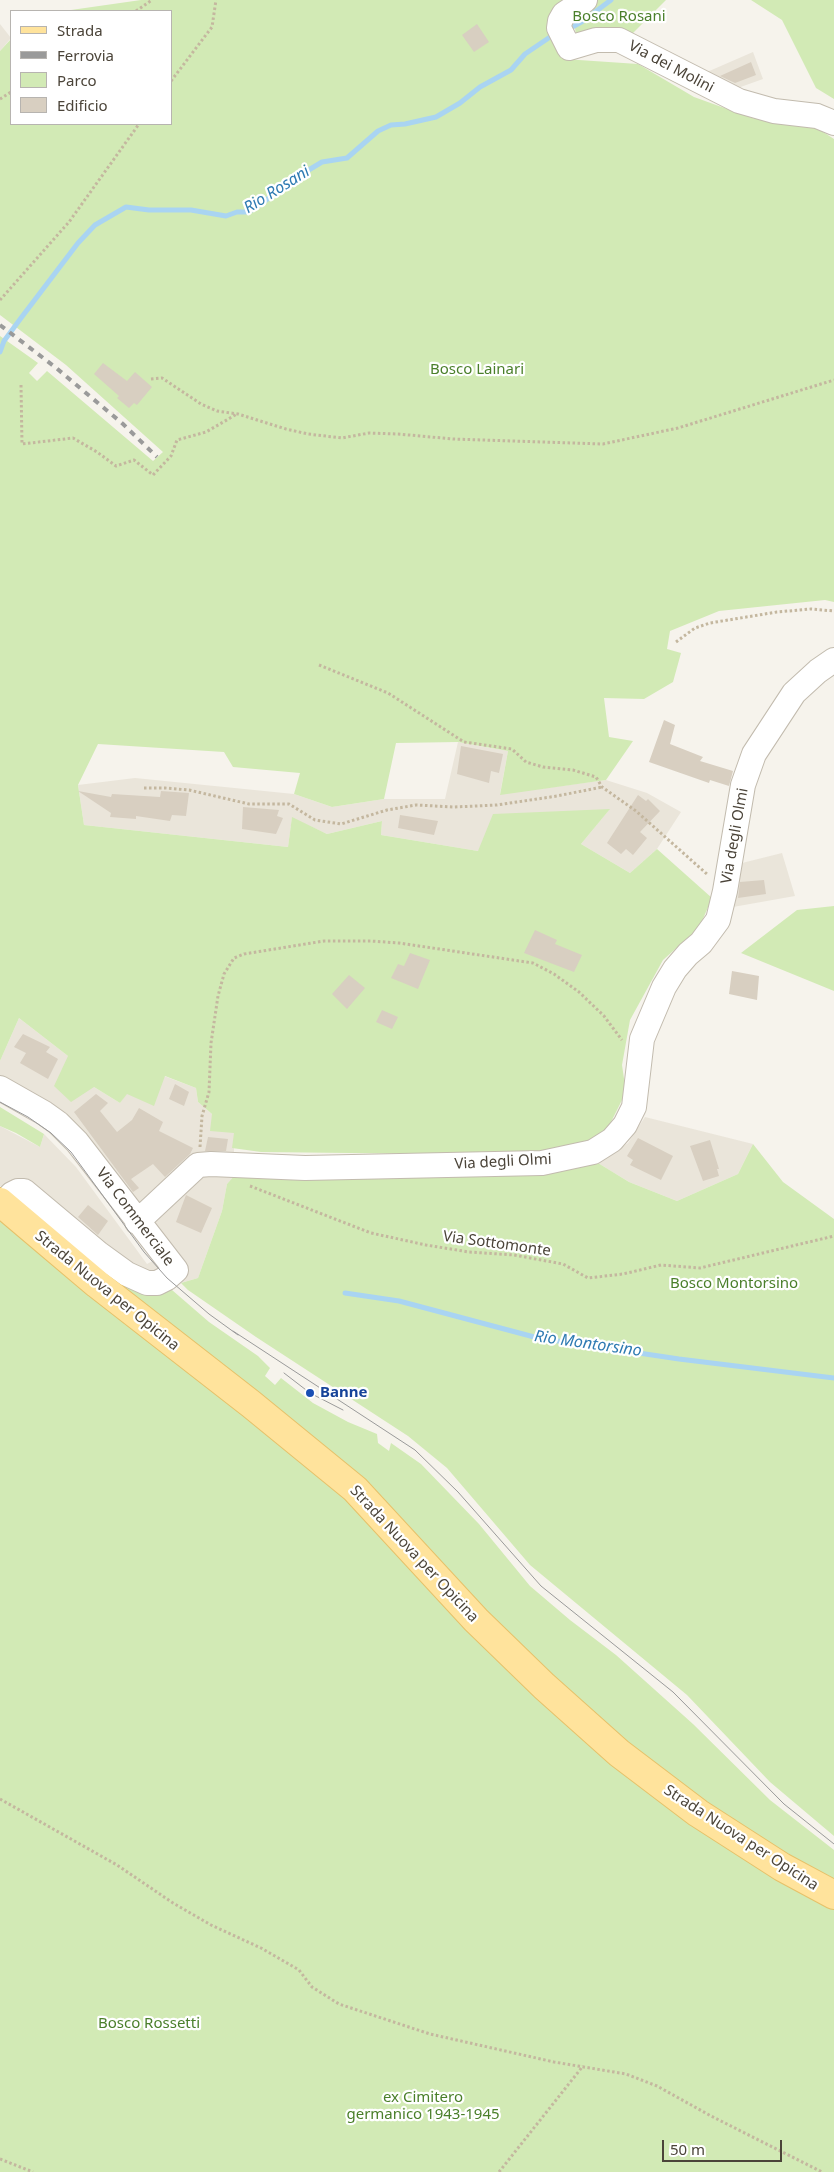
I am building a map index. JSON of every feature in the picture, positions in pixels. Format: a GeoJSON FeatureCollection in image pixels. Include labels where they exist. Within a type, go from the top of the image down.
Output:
{"type":"FeatureCollection","features":[{"type":"Feature","properties":{"kind":"main road","name":"Strada Nuova per Opicina"},"geometry":{"type":"LineString","coordinates":[[1,1203],[96,1284],[258,1409],[355,1489],[483,1627],[544,1686],[619,1753],[698,1813],[782,1867],[834,1895]]}},
{"type":"Feature","properties":{"kind":"street","name":"Via dei Molini"},"geometry":{"type":"LineString","coordinates":[[585,0],[564,14],[560,21],[560,28],[569,48],[596,40],[619,40],[739,102],[774,111],[817,116],[834,123]]}},
{"type":"Feature","properties":{"kind":"street","name":"Via degli Olmi"},"geometry":{"type":"LineString","coordinates":[[198,1165],[285,1168],[542,1163],[593,1152],[612,1140],[634,1106],[642,1039],[656,1004],[675,969],[701,943],[718,920],[725,891],[743,785],[754,754],[794,693],[818,670],[834,660]]}},
{"type":"Feature","properties":{"kind":"street","name":"Via Commerciale"},"geometry":{"type":"LineString","coordinates":[[0,1088],[44,1113],[65,1130],[92,1160],[137,1222],[176,1270],[167,1278],[157,1283],[147,1283],[127,1274],[84,1242],[24,1191],[12,1194],[1,1203]]}},
{"type":"Feature","properties":{"kind":"street"},"geometry":{"type":"LineString","coordinates":[[137,1222],[198,1165]]}},
{"type":"Feature","properties":{"kind":"path"},"geometry":{"type":"LineString","coordinates":[[137,10],[152,0]]}},
{"type":"Feature","properties":{"kind":"path"},"geometry":{"type":"LineString","coordinates":[[172,80],[212,27],[216,0]]}},
{"type":"Feature","properties":{"kind":"path"},"geometry":{"type":"LineString","coordinates":[[0,300],[69,222],[138,125]]}},
{"type":"Feature","properties":{"kind":"path"},"geometry":{"type":"LineString","coordinates":[[151,379],[162,378],[201,404],[217,411],[238,414],[286,429],[342,438],[369,433],[603,444],[678,428],[834,380]]}},
{"type":"Feature","properties":{"kind":"path"},"geometry":{"type":"LineString","coordinates":[[22,385],[22,444],[73,438],[116,466],[134,460],[154,475],[171,456],[177,440],[206,432],[238,414]]}},
{"type":"Feature","properties":{"kind":"path"},"geometry":{"type":"LineString","coordinates":[[676,642],[695,628],[710,623],[777,612],[834,611]]}},
{"type":"Feature","properties":{"kind":"path"},"geometry":{"type":"LineString","coordinates":[[319,665],[388,694],[464,742],[512,749],[526,762],[543,767],[573,770],[596,777],[602,787],[636,811],[725,891]]}},
{"type":"Feature","properties":{"kind":"path"},"geometry":{"type":"LineString","coordinates":[[144,788],[189,790],[249,804],[289,804],[315,820],[340,824],[387,810],[416,805],[454,807],[497,805],[602,787]]}},
{"type":"Feature","properties":{"kind":"path"},"geometry":{"type":"LineString","coordinates":[[198,1165],[202,1116],[209,1092],[212,1043],[218,996],[224,974],[234,958],[244,954],[324,942],[371,942],[398,943],[533,963],[554,974],[579,992],[604,1016],[622,1042]]}},
{"type":"Feature","properties":{"kind":"path","name":"Via Sottomonte"},"geometry":{"type":"LineString","coordinates":[[243,1184],[276,1198],[371,1232],[426,1245],[469,1252],[514,1255],[564,1264],[588,1278],[623,1274],[660,1265],[700,1268],[834,1236]]}},
{"type":"Feature","properties":{"kind":"path"},"geometry":{"type":"LineString","coordinates":[[0,1799],[117,1866],[172,1903],[211,1926],[261,1948],[299,1970],[312,1987],[339,2004],[430,2034],[508,2052],[626,2074],[657,2086],[711,2116],[822,2172]]}},
{"type":"Feature","properties":{"kind":"path"},"geometry":{"type":"LineString","coordinates":[[499,2172],[583,2066]]}},
{"type":"Feature","properties":{"kind":"path"},"geometry":{"type":"LineString","coordinates":[[0,2159],[33,2172]]}},
{"type":"Feature","properties":{"kind":"shaded area"},"geometry":{"type":"Polygon","coordinates":[[[0,24],[10,39],[0,51],[0,24]]]}},
{"type":"Feature","properties":{"kind":"shaded area"},"geometry":{"type":"Polygon","coordinates":[[[753,52],[763,79],[735,89],[707,72],[753,52]]]}},
{"type":"Feature","properties":{"kind":"shaded area"},"geometry":{"type":"Polygon","coordinates":[[[458,742],[508,751],[500,794],[606,780],[647,793],[681,812],[657,849],[630,873],[581,844],[609,810],[478,851],[381,835],[382,821],[327,834],[292,818],[288,847],[84,825],[78,785],[135,778],[294,794],[332,807],[384,799],[445,799],[458,742]]]}},
{"type":"Feature","properties":{"kind":"shaded area"},"geometry":{"type":"Polygon","coordinates":[[[782,853],[795,896],[733,907],[738,864],[782,853]]]}},
{"type":"Feature","properties":{"kind":"shaded area"},"geometry":{"type":"Polygon","coordinates":[[[19,1018],[68,1056],[94,1087],[120,1103],[126,1094],[164,1076],[196,1088],[198,1102],[234,1133],[234,1176],[227,1184],[222,1211],[198,1278],[181,1283],[165,1293],[152,1293],[0,1186],[0,1126],[40,1147],[44,1134],[76,1167],[147,1264],[158,1258],[75,1147],[0,1095],[0,1061],[19,1018]]]}},
{"type":"Feature","properties":{"kind":"shaded area"},"geometry":{"type":"Polygon","coordinates":[[[645,1117],[753,1144],[738,1174],[677,1201],[629,1182],[598,1163],[628,1143],[645,1117]]]}},
{"type":"Feature","properties":{"kind":"green space","name":"Bosco Lainari"},"geometry":{"type":"Polygon","coordinates":[[[141,0],[566,0],[553,35],[564,59],[638,64],[694,97],[752,118],[817,128],[834,139],[834,602],[825,600],[719,611],[670,631],[667,649],[681,653],[673,682],[644,699],[604,698],[609,737],[633,741],[606,780],[500,795],[508,751],[458,742],[396,743],[384,799],[332,807],[294,794],[300,773],[233,767],[224,752],[98,744],[78,785],[84,825],[288,847],[292,817],[327,834],[382,821],[381,835],[478,851],[493,814],[610,809],[581,844],[630,873],[657,849],[712,898],[699,928],[663,960],[630,1020],[622,1065],[626,1092],[606,1132],[578,1147],[527,1155],[261,1152],[232,1148],[234,1133],[210,1131],[212,1114],[198,1102],[196,1088],[165,1076],[154,1106],[127,1094],[120,1103],[94,1087],[71,1102],[54,1086],[68,1056],[19,1018],[0,1061],[0,336],[38,363],[29,373],[37,381],[47,371],[153,461],[163,452],[66,365],[0,315],[0,51],[10,40],[10,125],[172,125],[172,10],[71,10],[141,0]]]}},
{"type":"Feature","properties":{"kind":"green space","name":"Bosco Rosani"},"geometry":{"type":"Polygon","coordinates":[[[597,0],[666,0],[632,34],[576,34],[573,17],[597,0]]]}},
{"type":"Feature","properties":{"kind":"green space"},"geometry":{"type":"Polygon","coordinates":[[[751,0],[834,0],[834,99],[816,88],[782,20],[751,0]]]}},
{"type":"Feature","properties":{"kind":"green space"},"geometry":{"type":"Polygon","coordinates":[[[834,906],[834,991],[741,953],[797,910],[834,906]]]}},
{"type":"Feature","properties":{"kind":"green space"},"geometry":{"type":"Polygon","coordinates":[[[0,1107],[44,1134],[40,1147],[0,1126],[0,1107]]]}},
{"type":"Feature","properties":{"kind":"green space","name":"Bosco Montorsino"},"geometry":{"type":"Polygon","coordinates":[[[753,1144],[783,1182],[834,1219],[834,1836],[770,1782],[687,1695],[530,1565],[447,1468],[408,1436],[256,1337],[188,1290],[181,1283],[198,1278],[222,1211],[227,1184],[234,1176],[340,1178],[545,1175],[598,1163],[629,1182],[677,1201],[738,1174],[753,1144]]]}},
{"type":"Feature","properties":{"kind":"green space"},"geometry":{"type":"Polygon","coordinates":[[[19,1201],[152,1293],[172,1290],[209,1322],[258,1356],[270,1368],[265,1376],[275,1385],[281,1378],[313,1403],[348,1422],[377,1434],[378,1443],[389,1451],[391,1443],[421,1464],[479,1524],[530,1586],[616,1655],[693,1724],[770,1800],[834,1850],[834,1881],[738,1825],[642,1756],[542,1670],[343,1466],[19,1201]]]}},
{"type":"Feature","properties":{"kind":"green space"},"geometry":{"type":"Polygon","coordinates":[[[0,1218],[358,1506],[454,1610],[834,1906],[834,2172],[0,2172],[0,1218]]]}},
{"type":"Feature","properties":{"kind":"building"},"geometry":{"type":"Polygon","coordinates":[[[477,24],[489,42],[474,52],[462,35],[477,24]]]}},
{"type":"Feature","properties":{"kind":"building"},"geometry":{"type":"Polygon","coordinates":[[[751,62],[756,75],[735,83],[720,76],[751,62]]]}},
{"type":"Feature","properties":{"kind":"building"},"geometry":{"type":"Polygon","coordinates":[[[103,363],[127,381],[135,372],[152,387],[137,405],[134,403],[129,408],[117,398],[119,396],[94,374],[103,363]]]}},
{"type":"Feature","properties":{"kind":"building"},"geometry":{"type":"Polygon","coordinates":[[[664,720],[675,725],[670,744],[703,757],[700,761],[733,771],[729,786],[710,780],[709,783],[649,762],[664,720]]]}},
{"type":"Feature","properties":{"kind":"building"},"geometry":{"type":"Polygon","coordinates":[[[461,746],[503,754],[499,773],[491,771],[489,783],[457,774],[461,746]]]}},
{"type":"Feature","properties":{"kind":"building"},"geometry":{"type":"Polygon","coordinates":[[[78,791],[111,797],[112,794],[160,797],[161,791],[189,793],[186,816],[172,815],[170,821],[136,816],[136,819],[110,817],[111,813],[78,791]]]}},
{"type":"Feature","properties":{"kind":"building"},"geometry":{"type":"Polygon","coordinates":[[[638,795],[646,801],[648,799],[660,811],[640,832],[647,838],[633,855],[626,849],[621,854],[607,843],[638,795]]]}},
{"type":"Feature","properties":{"kind":"building"},"geometry":{"type":"Polygon","coordinates":[[[243,807],[279,810],[277,816],[283,818],[276,834],[242,829],[243,807]]]}},
{"type":"Feature","properties":{"kind":"building"},"geometry":{"type":"Polygon","coordinates":[[[400,815],[438,821],[434,835],[398,828],[400,815]]]}},
{"type":"Feature","properties":{"kind":"building"},"geometry":{"type":"Polygon","coordinates":[[[764,880],[766,894],[738,898],[740,882],[764,880]]]}},
{"type":"Feature","properties":{"kind":"building"},"geometry":{"type":"Polygon","coordinates":[[[535,930],[557,940],[555,944],[582,955],[574,972],[524,953],[535,930]]]}},
{"type":"Feature","properties":{"kind":"building"},"geometry":{"type":"Polygon","coordinates":[[[410,953],[430,960],[418,989],[391,978],[398,964],[404,966],[410,953]]]}},
{"type":"Feature","properties":{"kind":"building"},"geometry":{"type":"Polygon","coordinates":[[[732,971],[759,976],[757,1000],[729,994],[732,971]]]}},
{"type":"Feature","properties":{"kind":"building"},"geometry":{"type":"Polygon","coordinates":[[[349,975],[365,988],[347,1009],[332,994],[349,975]]]}},
{"type":"Feature","properties":{"kind":"building"},"geometry":{"type":"Polygon","coordinates":[[[382,1010],[398,1017],[392,1029],[376,1022],[382,1010]]]}},
{"type":"Feature","properties":{"kind":"building"},"geometry":{"type":"Polygon","coordinates":[[[23,1034],[50,1047],[46,1052],[58,1059],[48,1079],[20,1063],[26,1053],[14,1047],[23,1034]]]}},
{"type":"Feature","properties":{"kind":"building"},"geometry":{"type":"Polygon","coordinates":[[[175,1084],[189,1092],[184,1106],[169,1099],[175,1084]]]}},
{"type":"Feature","properties":{"kind":"building"},"geometry":{"type":"Polygon","coordinates":[[[96,1094],[108,1103],[100,1111],[117,1132],[132,1120],[139,1108],[163,1122],[159,1131],[193,1148],[190,1154],[165,1177],[153,1164],[131,1179],[139,1188],[133,1192],[74,1112],[96,1094]]]}},
{"type":"Feature","properties":{"kind":"building"},"geometry":{"type":"Polygon","coordinates":[[[208,1137],[228,1139],[226,1151],[205,1151],[208,1137]]]}},
{"type":"Feature","properties":{"kind":"building"},"geometry":{"type":"Polygon","coordinates":[[[638,1138],[673,1156],[661,1180],[630,1165],[633,1160],[627,1156],[638,1138]]]}},
{"type":"Feature","properties":{"kind":"building"},"geometry":{"type":"Polygon","coordinates":[[[710,1140],[719,1169],[717,1169],[719,1176],[703,1181],[690,1146],[710,1140]]]}},
{"type":"Feature","properties":{"kind":"building"},"geometry":{"type":"Polygon","coordinates":[[[186,1195],[212,1208],[201,1233],[176,1222],[186,1195]]]}},
{"type":"Feature","properties":{"kind":"building"},"geometry":{"type":"Polygon","coordinates":[[[88,1205],[108,1221],[98,1235],[78,1217],[88,1205]]]}},
{"type":"Feature","properties":{"kind":"waterway","name":"Rio Rosani"},"geometry":{"type":"LineString","coordinates":[[567,30],[583,21],[611,0]]}},
{"type":"Feature","properties":{"kind":"waterway","name":"Rio Rosani"},"geometry":{"type":"LineString","coordinates":[[0,352],[4,341],[78,243],[95,225],[126,207],[149,210],[191,210],[226,216],[237,212],[248,212],[292,180],[322,162],[347,158],[378,131],[391,125],[436,117],[460,103],[480,87],[511,70],[525,54],[553,35]]}},
{"type":"Feature","properties":{"kind":"waterway","name":"Rio Montorsino"},"geometry":{"type":"LineString","coordinates":[[345,1293],[399,1301],[538,1338],[679,1359],[834,1378]]}},
{"type":"Feature","properties":{"kind":"tram line"},"geometry":{"type":"LineString","coordinates":[[0,1102],[28,1117],[51,1133],[71,1152],[144,1252],[167,1278],[209,1314],[238,1335]]}},
{"type":"Feature","properties":{"kind":"tram line"},"geometry":{"type":"LineString","coordinates":[[233,1331],[415,1450],[458,1492],[541,1586],[673,1692],[784,1804],[834,1844]]}},
{"type":"Feature","properties":{"kind":"tram line"},"geometry":{"type":"LineString","coordinates":[[284,1373],[310,1393],[343,1410]]}},
{"type":"Feature","properties":{"kind":"railway"},"geometry":{"type":"LineString","coordinates":[[0,325],[55,367],[123,424],[157,457]]}},
{"type":"Feature","properties":{"kind":"place","name":"Banne"},"geometry":{"type":"Point","coordinates":[310,1393]}},
{"type":"Feature","properties":{"kind":"park label","name":"Bosco Rossetti"},"geometry":{"type":"Point","coordinates":[149,2024]}},
{"type":"Feature","properties":{"kind":"park label","name":"ex Cimitero germanico 1943-1945"},"geometry":{"type":"Point","coordinates":[423,2106]}}]}
